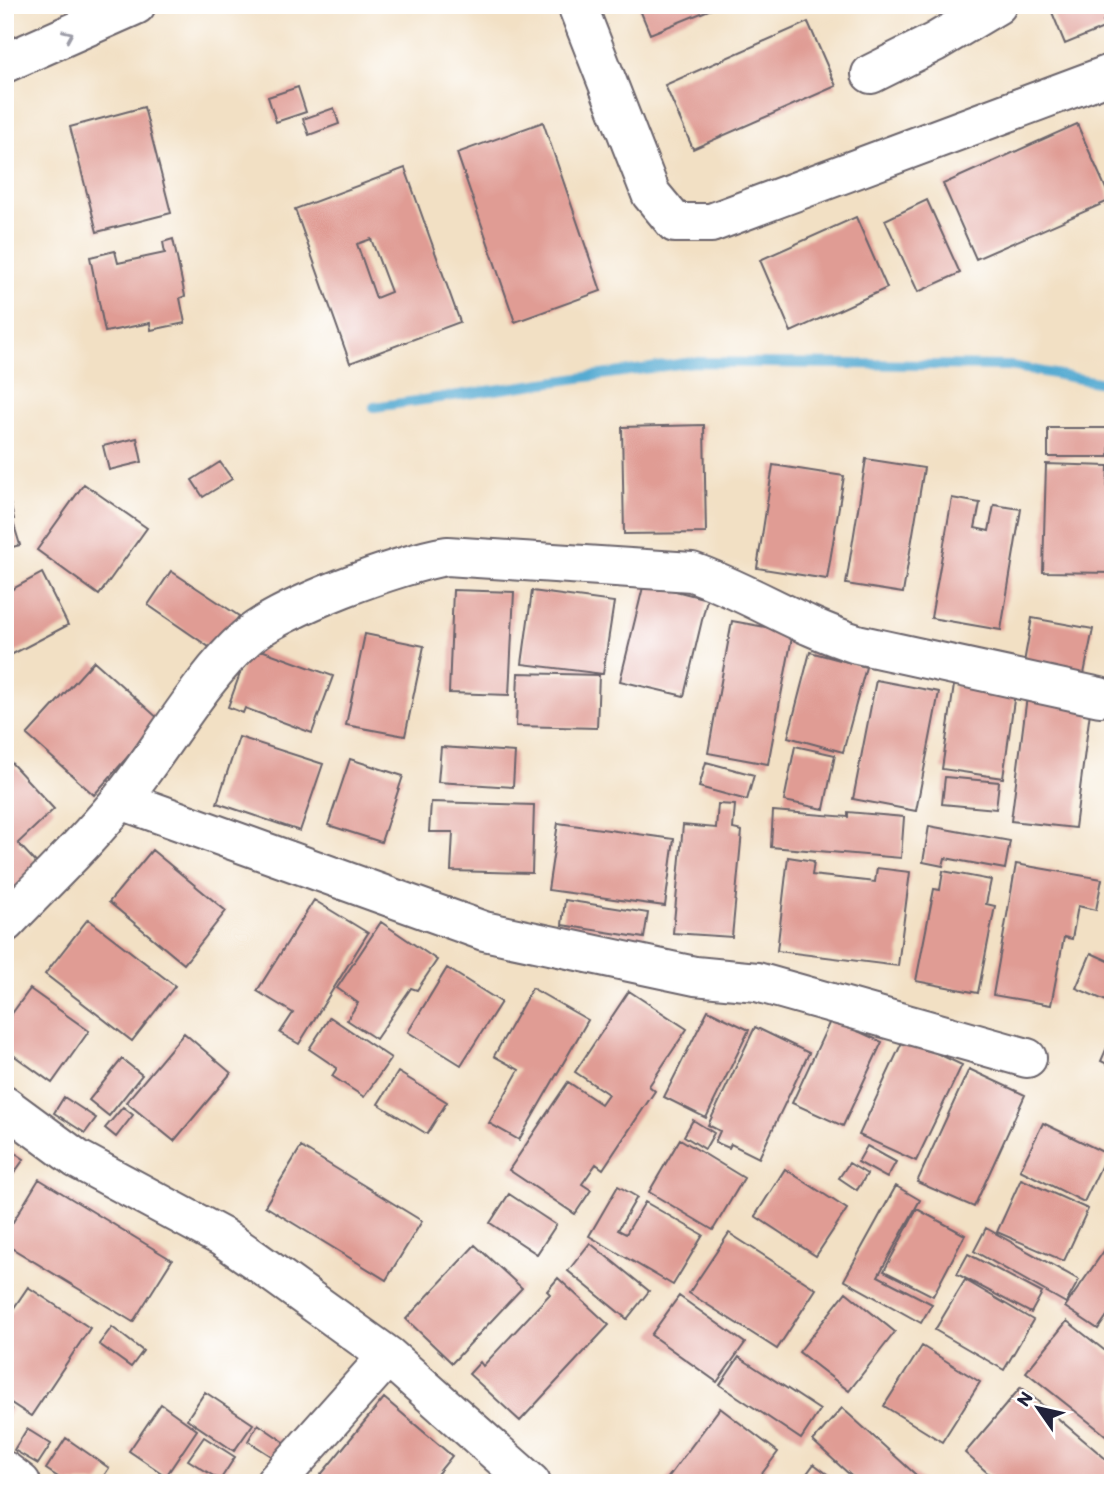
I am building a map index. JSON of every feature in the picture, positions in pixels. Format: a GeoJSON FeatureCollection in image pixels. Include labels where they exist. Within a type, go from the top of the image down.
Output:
{"type":"FeatureCollection","features":[{"type":"Feature","properties":{"kind":"street"},"geometry":{"type":"LineString","coordinates":[[5,63],[135,5]]}},
{"type":"Feature","properties":{"kind":"street"},"geometry":{"type":"LineString","coordinates":[[577,5],[651,194],[676,223],[711,223],[1109,83]]}},
{"type":"Feature","properties":{"kind":"street"},"geometry":{"type":"LineString","coordinates":[[871,74],[935,42],[997,5]]}},
{"type":"Feature","properties":{"kind":"street"},"geometry":{"type":"LineString","coordinates":[[5,923],[121,800],[222,664],[245,638],[272,619],[417,561],[447,556],[692,572],[719,582],[818,632],[857,644],[1100,697]]}},
{"type":"Feature","properties":{"kind":"street"},"geometry":{"type":"LineString","coordinates":[[121,800],[484,931],[695,976],[757,982],[1027,1058]]}},
{"type":"Feature","properties":{"kind":"street"},"geometry":{"type":"LineString","coordinates":[[5,1106],[78,1159],[222,1237],[388,1356],[531,1483]]}},
{"type":"Feature","properties":{"kind":"street"},"geometry":{"type":"LineString","coordinates":[[275,1483],[388,1356]]}},
{"type":"Feature","properties":{"kind":"street"},"geometry":{"type":"LineString","coordinates":[[5,1471],[21,1483]]}},
{"type":"Feature","properties":{"kind":"building"},"geometry":{"type":"Polygon","coordinates":[[[638,5],[721,5],[650,34],[638,5]]]}},
{"type":"Feature","properties":{"kind":"building"},"geometry":{"type":"Polygon","coordinates":[[[1049,5],[1113,5],[1113,17],[1103,21],[1106,27],[1065,44],[1049,5]]]}},
{"type":"Feature","properties":{"kind":"building"},"geometry":{"type":"Polygon","coordinates":[[[808,22],[836,86],[693,149],[665,85],[808,22]]]}},
{"type":"Feature","properties":{"kind":"building"},"geometry":{"type":"Polygon","coordinates":[[[298,87],[306,112],[276,122],[268,97],[298,87]]]}},
{"type":"Feature","properties":{"kind":"building"},"geometry":{"type":"Polygon","coordinates":[[[144,107],[171,213],[97,232],[70,127],[144,107]]]}},
{"type":"Feature","properties":{"kind":"building"},"geometry":{"type":"Polygon","coordinates":[[[334,108],[339,124],[309,135],[303,119],[334,108]]]}},
{"type":"Feature","properties":{"kind":"building"},"geometry":{"type":"Polygon","coordinates":[[[543,122],[601,291],[515,322],[457,153],[543,122]]]}},
{"type":"Feature","properties":{"kind":"building"},"geometry":{"type":"Polygon","coordinates":[[[1077,124],[1111,200],[976,259],[943,184],[1077,124]]]}},
{"type":"Feature","properties":{"kind":"building"},"geometry":{"type":"Polygon","coordinates":[[[405,168],[460,322],[350,363],[295,209],[405,168]],[[371,239],[357,244],[376,298],[391,292],[371,239]]]}},
{"type":"Feature","properties":{"kind":"building"},"geometry":{"type":"Polygon","coordinates":[[[927,200],[960,273],[918,292],[885,220],[927,200]]]}},
{"type":"Feature","properties":{"kind":"building"},"geometry":{"type":"Polygon","coordinates":[[[856,217],[887,288],[791,332],[760,260],[856,217]]]}},
{"type":"Feature","properties":{"kind":"building"},"geometry":{"type":"Polygon","coordinates":[[[173,239],[185,296],[180,298],[185,323],[151,330],[150,323],[105,332],[90,257],[115,251],[118,263],[165,253],[163,242],[173,239]]]}},
{"type":"Feature","properties":{"kind":"building"},"geometry":{"type":"Polygon","coordinates":[[[704,425],[706,533],[624,534],[622,427],[704,425]]]}},
{"type":"Feature","properties":{"kind":"building"},"geometry":{"type":"Polygon","coordinates":[[[1048,428],[1110,428],[1109,457],[1048,457],[1048,428]]]}},
{"type":"Feature","properties":{"kind":"building"},"geometry":{"type":"Polygon","coordinates":[[[137,438],[142,462],[109,470],[103,446],[137,438]]]}},
{"type":"Feature","properties":{"kind":"building"},"geometry":{"type":"Polygon","coordinates":[[[866,459],[924,468],[903,593],[846,584],[866,459]]]}},
{"type":"Feature","properties":{"kind":"building"},"geometry":{"type":"Polygon","coordinates":[[[220,462],[232,479],[203,497],[192,480],[220,462]]]}},
{"type":"Feature","properties":{"kind":"building"},"geometry":{"type":"Polygon","coordinates":[[[1046,464],[1108,466],[1107,501],[1113,501],[1113,573],[1043,572],[1046,464]]]}},
{"type":"Feature","properties":{"kind":"building"},"geometry":{"type":"Polygon","coordinates":[[[773,465],[844,476],[827,579],[757,568],[773,465]]]}},
{"type":"Feature","properties":{"kind":"building"},"geometry":{"type":"Polygon","coordinates":[[[84,484],[147,528],[99,595],[37,550],[84,484]]]}},
{"type":"Feature","properties":{"kind":"building"},"geometry":{"type":"Polygon","coordinates":[[[5,488],[14,519],[5,521],[5,488]]]}},
{"type":"Feature","properties":{"kind":"building"},"geometry":{"type":"Polygon","coordinates":[[[952,498],[980,503],[975,528],[989,531],[994,505],[1021,509],[1001,630],[931,618],[952,498]]]}},
{"type":"Feature","properties":{"kind":"building"},"geometry":{"type":"Polygon","coordinates":[[[13,522],[20,545],[5,549],[5,524],[13,522]]]}},
{"type":"Feature","properties":{"kind":"building"},"geometry":{"type":"Polygon","coordinates":[[[171,571],[239,616],[215,651],[148,605],[171,571]]]}},
{"type":"Feature","properties":{"kind":"building"},"geometry":{"type":"Polygon","coordinates":[[[42,573],[68,625],[5,658],[5,593],[42,573]]]}},
{"type":"Feature","properties":{"kind":"building"},"geometry":{"type":"Polygon","coordinates":[[[644,583],[707,599],[684,696],[620,681],[644,583]]]}},
{"type":"Feature","properties":{"kind":"building"},"geometry":{"type":"Polygon","coordinates":[[[453,590],[514,592],[509,695],[449,693],[453,590]]]}},
{"type":"Feature","properties":{"kind":"building"},"geometry":{"type":"Polygon","coordinates":[[[532,591],[614,602],[603,674],[522,664],[532,591]]]}},
{"type":"Feature","properties":{"kind":"building"},"geometry":{"type":"Polygon","coordinates":[[[1032,618],[1093,629],[1083,679],[1023,668],[1032,618]]]}},
{"type":"Feature","properties":{"kind":"building"},"geometry":{"type":"Polygon","coordinates":[[[732,621],[793,632],[768,764],[708,753],[732,621]]]}},
{"type":"Feature","properties":{"kind":"building"},"geometry":{"type":"Polygon","coordinates":[[[365,634],[424,646],[405,736],[346,725],[365,634]]]}},
{"type":"Feature","properties":{"kind":"building"},"geometry":{"type":"Polygon","coordinates":[[[250,646],[333,676],[312,733],[245,708],[243,713],[228,707],[250,646]]]}},
{"type":"Feature","properties":{"kind":"building"},"geometry":{"type":"Polygon","coordinates":[[[810,652],[866,667],[843,752],[788,737],[810,652]]]}},
{"type":"Feature","properties":{"kind":"building"},"geometry":{"type":"Polygon","coordinates":[[[94,661],[160,720],[94,795],[27,735],[94,661]]]}},
{"type":"Feature","properties":{"kind":"building"},"geometry":{"type":"Polygon","coordinates":[[[518,673],[599,675],[597,728],[516,726],[518,673]]]}},
{"type":"Feature","properties":{"kind":"building"},"geometry":{"type":"Polygon","coordinates":[[[876,680],[939,692],[916,811],[853,799],[876,680]]]}},
{"type":"Feature","properties":{"kind":"building"},"geometry":{"type":"Polygon","coordinates":[[[954,685],[1015,693],[1003,778],[942,769],[954,685]]]}},
{"type":"Feature","properties":{"kind":"building"},"geometry":{"type":"Polygon","coordinates":[[[1027,696],[1091,704],[1075,828],[1011,821],[1027,696]]]}},
{"type":"Feature","properties":{"kind":"building"},"geometry":{"type":"Polygon","coordinates":[[[239,737],[323,764],[300,831],[217,803],[239,737]]]}},
{"type":"Feature","properties":{"kind":"building"},"geometry":{"type":"Polygon","coordinates":[[[795,746],[835,755],[824,809],[784,801],[795,746]]]}},
{"type":"Feature","properties":{"kind":"building"},"geometry":{"type":"Polygon","coordinates":[[[441,747],[515,752],[513,787],[438,782],[441,747]]]}},
{"type":"Feature","properties":{"kind":"building"},"geometry":{"type":"Polygon","coordinates":[[[5,756],[54,809],[18,843],[42,869],[14,895],[5,885],[5,756]]]}},
{"type":"Feature","properties":{"kind":"building"},"geometry":{"type":"Polygon","coordinates":[[[350,759],[403,776],[381,842],[328,825],[350,759]]]}},
{"type":"Feature","properties":{"kind":"building"},"geometry":{"type":"Polygon","coordinates":[[[706,762],[754,775],[747,800],[699,787],[706,762]]]}},
{"type":"Feature","properties":{"kind":"building"},"geometry":{"type":"Polygon","coordinates":[[[945,777],[999,782],[996,809],[942,804],[945,777]]]}},
{"type":"Feature","properties":{"kind":"building"},"geometry":{"type":"Polygon","coordinates":[[[431,802],[534,805],[532,873],[451,871],[453,832],[429,832],[431,802]]]}},
{"type":"Feature","properties":{"kind":"building"},"geometry":{"type":"Polygon","coordinates":[[[718,804],[735,805],[733,829],[742,831],[732,937],[673,933],[683,825],[716,828],[718,804]]]}},
{"type":"Feature","properties":{"kind":"building"},"geometry":{"type":"Polygon","coordinates":[[[773,811],[848,817],[848,812],[904,817],[901,858],[771,847],[773,811]]]}},
{"type":"Feature","properties":{"kind":"building"},"geometry":{"type":"Polygon","coordinates":[[[558,823],[674,839],[665,906],[548,890],[558,823]]]}},
{"type":"Feature","properties":{"kind":"building"},"geometry":{"type":"Polygon","coordinates":[[[929,826],[1010,841],[1005,869],[945,858],[943,866],[923,862],[929,826]]]}},
{"type":"Feature","properties":{"kind":"building"},"geometry":{"type":"Polygon","coordinates":[[[152,850],[226,911],[184,964],[109,902],[152,850]]]}},
{"type":"Feature","properties":{"kind":"building"},"geometry":{"type":"Polygon","coordinates":[[[788,857],[814,861],[812,875],[875,882],[877,868],[910,872],[898,966],[777,951],[788,857]]]}},
{"type":"Feature","properties":{"kind":"building"},"geometry":{"type":"Polygon","coordinates":[[[1016,864],[1102,879],[1096,910],[1078,906],[1072,939],[1064,937],[1051,1005],[993,995],[1016,864]]]}},
{"type":"Feature","properties":{"kind":"building"},"geometry":{"type":"Polygon","coordinates":[[[943,871],[991,880],[986,904],[995,906],[978,993],[916,981],[934,889],[940,890],[943,871]]]}},
{"type":"Feature","properties":{"kind":"building"},"geometry":{"type":"Polygon","coordinates":[[[314,900],[368,933],[299,1044],[280,1033],[293,1013],[257,991],[314,900]]]}},
{"type":"Feature","properties":{"kind":"building"},"geometry":{"type":"Polygon","coordinates":[[[565,900],[648,913],[644,938],[562,925],[565,900]]]}},
{"type":"Feature","properties":{"kind":"building"},"geometry":{"type":"Polygon","coordinates":[[[88,919],[175,986],[132,1041],[45,974],[88,919]]]}},
{"type":"Feature","properties":{"kind":"building"},"geometry":{"type":"Polygon","coordinates":[[[381,922],[437,960],[417,990],[411,988],[376,1039],[347,1020],[358,1003],[337,988],[381,922]]]}},
{"type":"Feature","properties":{"kind":"building"},"geometry":{"type":"Polygon","coordinates":[[[1091,953],[1113,963],[1113,1004],[1076,988],[1091,953]]]}},
{"type":"Feature","properties":{"kind":"building"},"geometry":{"type":"Polygon","coordinates":[[[447,968],[501,1002],[461,1065],[408,1032],[447,968]]]}},
{"type":"Feature","properties":{"kind":"building"},"geometry":{"type":"Polygon","coordinates":[[[532,988],[588,1020],[519,1140],[489,1123],[519,1070],[494,1056],[532,988]]]}},
{"type":"Feature","properties":{"kind":"building"},"geometry":{"type":"Polygon","coordinates":[[[30,989],[89,1031],[52,1083],[5,1049],[5,1023],[30,989]]]}},
{"type":"Feature","properties":{"kind":"building"},"geometry":{"type":"Polygon","coordinates":[[[629,991],[687,1029],[649,1086],[655,1091],[603,1169],[596,1164],[582,1184],[591,1190],[575,1214],[509,1170],[568,1082],[601,1104],[608,1094],[575,1072],[629,991]]]}},
{"type":"Feature","properties":{"kind":"building"},"geometry":{"type":"Polygon","coordinates":[[[708,1010],[749,1030],[706,1118],[664,1097],[708,1010]]]}},
{"type":"Feature","properties":{"kind":"building"},"geometry":{"type":"Polygon","coordinates":[[[330,1017],[391,1058],[364,1097],[332,1076],[337,1068],[309,1049],[330,1017]]]}},
{"type":"Feature","properties":{"kind":"building"},"geometry":{"type":"Polygon","coordinates":[[[831,1019],[882,1042],[843,1126],[792,1103],[831,1019]]]}},
{"type":"Feature","properties":{"kind":"building"},"geometry":{"type":"Polygon","coordinates":[[[755,1027],[809,1053],[759,1158],[731,1144],[729,1148],[715,1142],[720,1131],[708,1125],[755,1027]]]}},
{"type":"Feature","properties":{"kind":"building"},"geometry":{"type":"Polygon","coordinates":[[[184,1033],[231,1073],[174,1141],[126,1102],[184,1033]]]}},
{"type":"Feature","properties":{"kind":"building"},"geometry":{"type":"Polygon","coordinates":[[[1113,1034],[1113,1067],[1101,1061],[1113,1034]]]}},
{"type":"Feature","properties":{"kind":"building"},"geometry":{"type":"Polygon","coordinates":[[[904,1038],[962,1065],[916,1161],[859,1135],[904,1038]]]}},
{"type":"Feature","properties":{"kind":"building"},"geometry":{"type":"Polygon","coordinates":[[[122,1059],[142,1075],[109,1116],[89,1100],[122,1059]]]}},
{"type":"Feature","properties":{"kind":"building"},"geometry":{"type":"Polygon","coordinates":[[[969,1069],[1025,1095],[974,1207],[917,1182],[969,1069]]]}},
{"type":"Feature","properties":{"kind":"building"},"geometry":{"type":"Polygon","coordinates":[[[398,1072],[447,1102],[427,1134],[378,1104],[398,1072]]]}},
{"type":"Feature","properties":{"kind":"building"},"geometry":{"type":"Polygon","coordinates":[[[64,1097],[96,1118],[85,1133],[54,1113],[64,1097]]]}},
{"type":"Feature","properties":{"kind":"building"},"geometry":{"type":"Polygon","coordinates":[[[123,1107],[133,1115],[116,1137],[105,1128],[123,1107]]]}},
{"type":"Feature","properties":{"kind":"building"},"geometry":{"type":"Polygon","coordinates":[[[693,1120],[714,1133],[705,1149],[684,1136],[693,1120]]]}},
{"type":"Feature","properties":{"kind":"building"},"geometry":{"type":"Polygon","coordinates":[[[1043,1123],[1107,1154],[1084,1202],[1020,1170],[1043,1123]]]}},
{"type":"Feature","properties":{"kind":"building"},"geometry":{"type":"Polygon","coordinates":[[[680,1139],[744,1178],[713,1230],[649,1192],[680,1139]]]}},
{"type":"Feature","properties":{"kind":"building"},"geometry":{"type":"Polygon","coordinates":[[[5,1146],[24,1159],[5,1186],[5,1146]]]}},
{"type":"Feature","properties":{"kind":"building"},"geometry":{"type":"Polygon","coordinates":[[[867,1146],[896,1162],[887,1178],[858,1162],[867,1146]]]}},
{"type":"Feature","properties":{"kind":"building"},"geometry":{"type":"Polygon","coordinates":[[[301,1147],[422,1221],[386,1280],[265,1206],[301,1147]]]}},
{"type":"Feature","properties":{"kind":"building"},"geometry":{"type":"Polygon","coordinates":[[[849,1163],[867,1174],[857,1190],[839,1178],[849,1163]]]}},
{"type":"Feature","properties":{"kind":"building"},"geometry":{"type":"Polygon","coordinates":[[[785,1169],[847,1209],[816,1256],[755,1216],[785,1169]]]}},
{"type":"Feature","properties":{"kind":"building"},"geometry":{"type":"Polygon","coordinates":[[[39,1179],[172,1260],[133,1322],[5,1244],[5,1235],[39,1179]]]}},
{"type":"Feature","properties":{"kind":"building"},"geometry":{"type":"Polygon","coordinates":[[[1021,1179],[1088,1209],[1064,1261],[997,1232],[1021,1179]]]}},
{"type":"Feature","properties":{"kind":"building"},"geometry":{"type":"Polygon","coordinates":[[[618,1186],[637,1197],[618,1230],[626,1234],[645,1202],[703,1235],[673,1285],[589,1236],[618,1186]]]}},
{"type":"Feature","properties":{"kind":"building"},"geometry":{"type":"Polygon","coordinates":[[[896,1186],[920,1200],[878,1276],[932,1304],[921,1323],[844,1280],[896,1186]]]}},
{"type":"Feature","properties":{"kind":"building"},"geometry":{"type":"Polygon","coordinates":[[[509,1194],[556,1225],[537,1254],[490,1223],[509,1194]]]}},
{"type":"Feature","properties":{"kind":"building"},"geometry":{"type":"Polygon","coordinates":[[[917,1209],[965,1235],[933,1296],[884,1271],[917,1209]]]}},
{"type":"Feature","properties":{"kind":"building"},"geometry":{"type":"Polygon","coordinates":[[[986,1228],[1079,1280],[1066,1303],[974,1251],[986,1228]]]}},
{"type":"Feature","properties":{"kind":"building"},"geometry":{"type":"Polygon","coordinates":[[[729,1233],[816,1289],[777,1349],[689,1293],[729,1233]]]}},
{"type":"Feature","properties":{"kind":"building"},"geometry":{"type":"Polygon","coordinates":[[[1113,1238],[1113,1307],[1098,1329],[1065,1307],[1113,1238]]]}},
{"type":"Feature","properties":{"kind":"building"},"geometry":{"type":"Polygon","coordinates":[[[590,1243],[649,1291],[627,1319],[568,1271],[590,1243]]]}},
{"type":"Feature","properties":{"kind":"building"},"geometry":{"type":"Polygon","coordinates":[[[475,1245],[522,1288],[452,1363],[406,1319],[475,1245]]]}},
{"type":"Feature","properties":{"kind":"building"},"geometry":{"type":"Polygon","coordinates":[[[968,1254],[1042,1293],[1031,1313],[957,1274],[968,1254]]]}},
{"type":"Feature","properties":{"kind":"building"},"geometry":{"type":"Polygon","coordinates":[[[558,1278],[609,1325],[520,1421],[469,1374],[480,1362],[483,1366],[550,1294],[547,1291],[558,1278]]]}},
{"type":"Feature","properties":{"kind":"building"},"geometry":{"type":"Polygon","coordinates":[[[965,1280],[1033,1320],[1004,1370],[935,1330],[965,1280]]]}},
{"type":"Feature","properties":{"kind":"building"},"geometry":{"type":"Polygon","coordinates":[[[28,1287],[90,1328],[31,1416],[5,1399],[5,1321],[28,1287]]]}},
{"type":"Feature","properties":{"kind":"building"},"geometry":{"type":"Polygon","coordinates":[[[846,1292],[895,1332],[849,1391],[799,1352],[846,1292]]]}},
{"type":"Feature","properties":{"kind":"building"},"geometry":{"type":"Polygon","coordinates":[[[679,1296],[745,1343],[717,1382],[651,1335],[679,1296]]]}},
{"type":"Feature","properties":{"kind":"building"},"geometry":{"type":"Polygon","coordinates":[[[1067,1321],[1113,1357],[1113,1441],[1026,1372],[1067,1321]]]}},
{"type":"Feature","properties":{"kind":"building"},"geometry":{"type":"Polygon","coordinates":[[[112,1327],[143,1351],[131,1367],[99,1344],[112,1327]]]}},
{"type":"Feature","properties":{"kind":"building"},"geometry":{"type":"Polygon","coordinates":[[[922,1346],[980,1382],[942,1442],[884,1406],[922,1346]]]}},
{"type":"Feature","properties":{"kind":"building"},"geometry":{"type":"Polygon","coordinates":[[[739,1357],[820,1410],[801,1439],[720,1385],[739,1357]]]}},
{"type":"Feature","properties":{"kind":"building"},"geometry":{"type":"Polygon","coordinates":[[[1021,1387],[1113,1465],[1113,1483],[999,1483],[965,1453],[1021,1387]]]}},
{"type":"Feature","properties":{"kind":"building"},"geometry":{"type":"Polygon","coordinates":[[[205,1392],[253,1424],[234,1451],[187,1419],[205,1392]]]}},
{"type":"Feature","properties":{"kind":"building"},"geometry":{"type":"Polygon","coordinates":[[[384,1398],[452,1456],[430,1483],[314,1483],[384,1398]]]}},
{"type":"Feature","properties":{"kind":"building"},"geometry":{"type":"Polygon","coordinates":[[[161,1404],[197,1430],[166,1476],[129,1451],[161,1404]]]}},
{"type":"Feature","properties":{"kind":"building"},"geometry":{"type":"Polygon","coordinates":[[[5,1405],[12,1409],[5,1421],[5,1405]]]}},
{"type":"Feature","properties":{"kind":"building"},"geometry":{"type":"Polygon","coordinates":[[[720,1408],[778,1452],[755,1483],[664,1483],[720,1408]]]}},
{"type":"Feature","properties":{"kind":"building"},"geometry":{"type":"Polygon","coordinates":[[[842,1408],[925,1483],[859,1483],[813,1441],[842,1408]]]}},
{"type":"Feature","properties":{"kind":"building"},"geometry":{"type":"Polygon","coordinates":[[[258,1424],[290,1446],[279,1461],[248,1441],[258,1424]]]}},
{"type":"Feature","properties":{"kind":"building"},"geometry":{"type":"Polygon","coordinates":[[[27,1429],[51,1444],[38,1464],[14,1450],[27,1429]]]}},
{"type":"Feature","properties":{"kind":"building"},"geometry":{"type":"Polygon","coordinates":[[[204,1437],[235,1457],[220,1480],[188,1460],[204,1437]]]}},
{"type":"Feature","properties":{"kind":"building"},"geometry":{"type":"Polygon","coordinates":[[[66,1438],[109,1468],[99,1483],[67,1483],[46,1469],[66,1438]]]}},
{"type":"Feature","properties":{"kind":"building"},"geometry":{"type":"Polygon","coordinates":[[[814,1464],[839,1483],[800,1483],[814,1464]]]}},
{"type":"Feature","properties":{"kind":"waterway"},"geometry":{"type":"LineString","coordinates":[[374,407],[693,362],[1011,366],[1113,385]]}}]}
